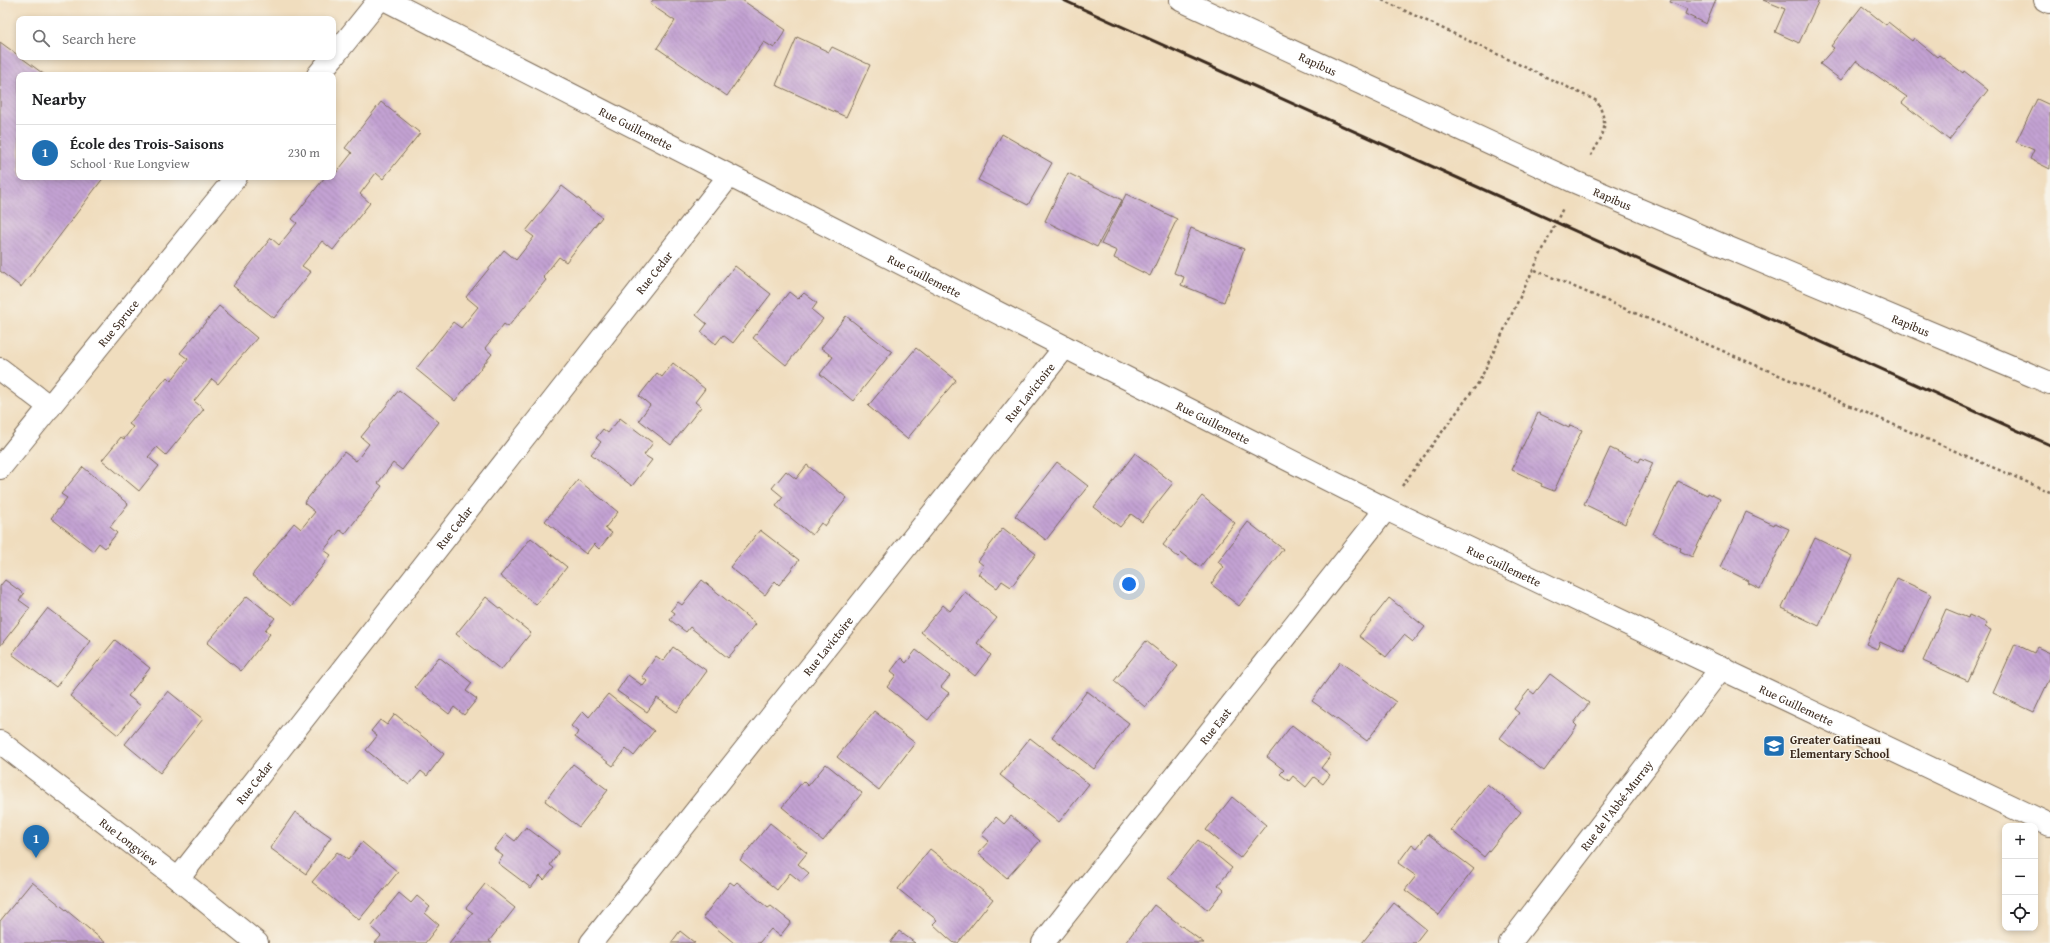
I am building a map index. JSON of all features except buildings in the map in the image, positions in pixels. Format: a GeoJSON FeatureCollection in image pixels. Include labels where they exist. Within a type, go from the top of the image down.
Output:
{"type":"FeatureCollection","features":[{"type":"Feature","properties":{"kind":"street"},"geometry":{"type":"LineString","coordinates":[[336,53],[379,0]]}},
{"type":"Feature","properties":{"kind":"street","name":"Rue Guillemette"},"geometry":{"type":"LineString","coordinates":[[386,0],[729,176],[1386,509],[1722,667],[2050,825]]}},
{"type":"Feature","properties":{"kind":"street","name":"Rapibus"},"geometry":{"type":"LineString","coordinates":[[1181,0],[1575,182],[2050,383]]}},
{"type":"Feature","properties":{"kind":"street"},"geometry":{"type":"LineString","coordinates":[[2045,0],[2050,2]]}},
{"type":"Feature","properties":{"kind":"street"},"geometry":{"type":"LineString","coordinates":[[320,72],[330,60]]}},
{"type":"Feature","properties":{"kind":"street","name":"Rue Cedar"},"geometry":{"type":"LineString","coordinates":[[178,879],[729,176]]}},
{"type":"Feature","properties":{"kind":"street","name":"Rue Spruce"},"geometry":{"type":"LineString","coordinates":[[0,468],[234,180]]}},
{"type":"Feature","properties":{"kind":"street","name":"Rue Lavictoire"},"geometry":{"type":"LineString","coordinates":[[591,943],[1065,347]]}},
{"type":"Feature","properties":{"kind":"street"},"geometry":{"type":"LineString","coordinates":[[0,369],[50,407]]}},
{"type":"Feature","properties":{"kind":"street","name":"Rue East"},"geometry":{"type":"LineString","coordinates":[[1043,943],[1386,509]]}},
{"type":"Feature","properties":{"kind":"street","name":"Rue de l'Abbé-Murray"},"geometry":{"type":"LineString","coordinates":[[1510,943],[1722,667]]}},
{"type":"Feature","properties":{"kind":"street","name":"Rue Longview"},"geometry":{"type":"LineString","coordinates":[[0,742],[178,879],[257,943]]}},
{"type":"Feature","properties":{"kind":"path"},"geometry":{"type":"LineString","coordinates":[[1382,0],[1597,101],[1605,117],[1602,138],[1575,182],[1535,270],[1479,382],[1386,509]]}},
{"type":"Feature","properties":{"kind":"path"},"geometry":{"type":"LineString","coordinates":[[1535,270],[2050,492]]}},
{"type":"Feature","properties":{"kind":"railway"},"geometry":{"type":"LineString","coordinates":[[1063,0],[2050,445]]}},
{"type":"Feature","properties":{"kind":"place","name":"Greater Gatineau Elementary School"},"geometry":{"type":"Point","coordinates":[1774,746]}},
{"type":"Feature","properties":{"kind":"place","name":"École des Trois-Saisons"},"geometry":{"type":"Point","coordinates":[36,858]}}]}
